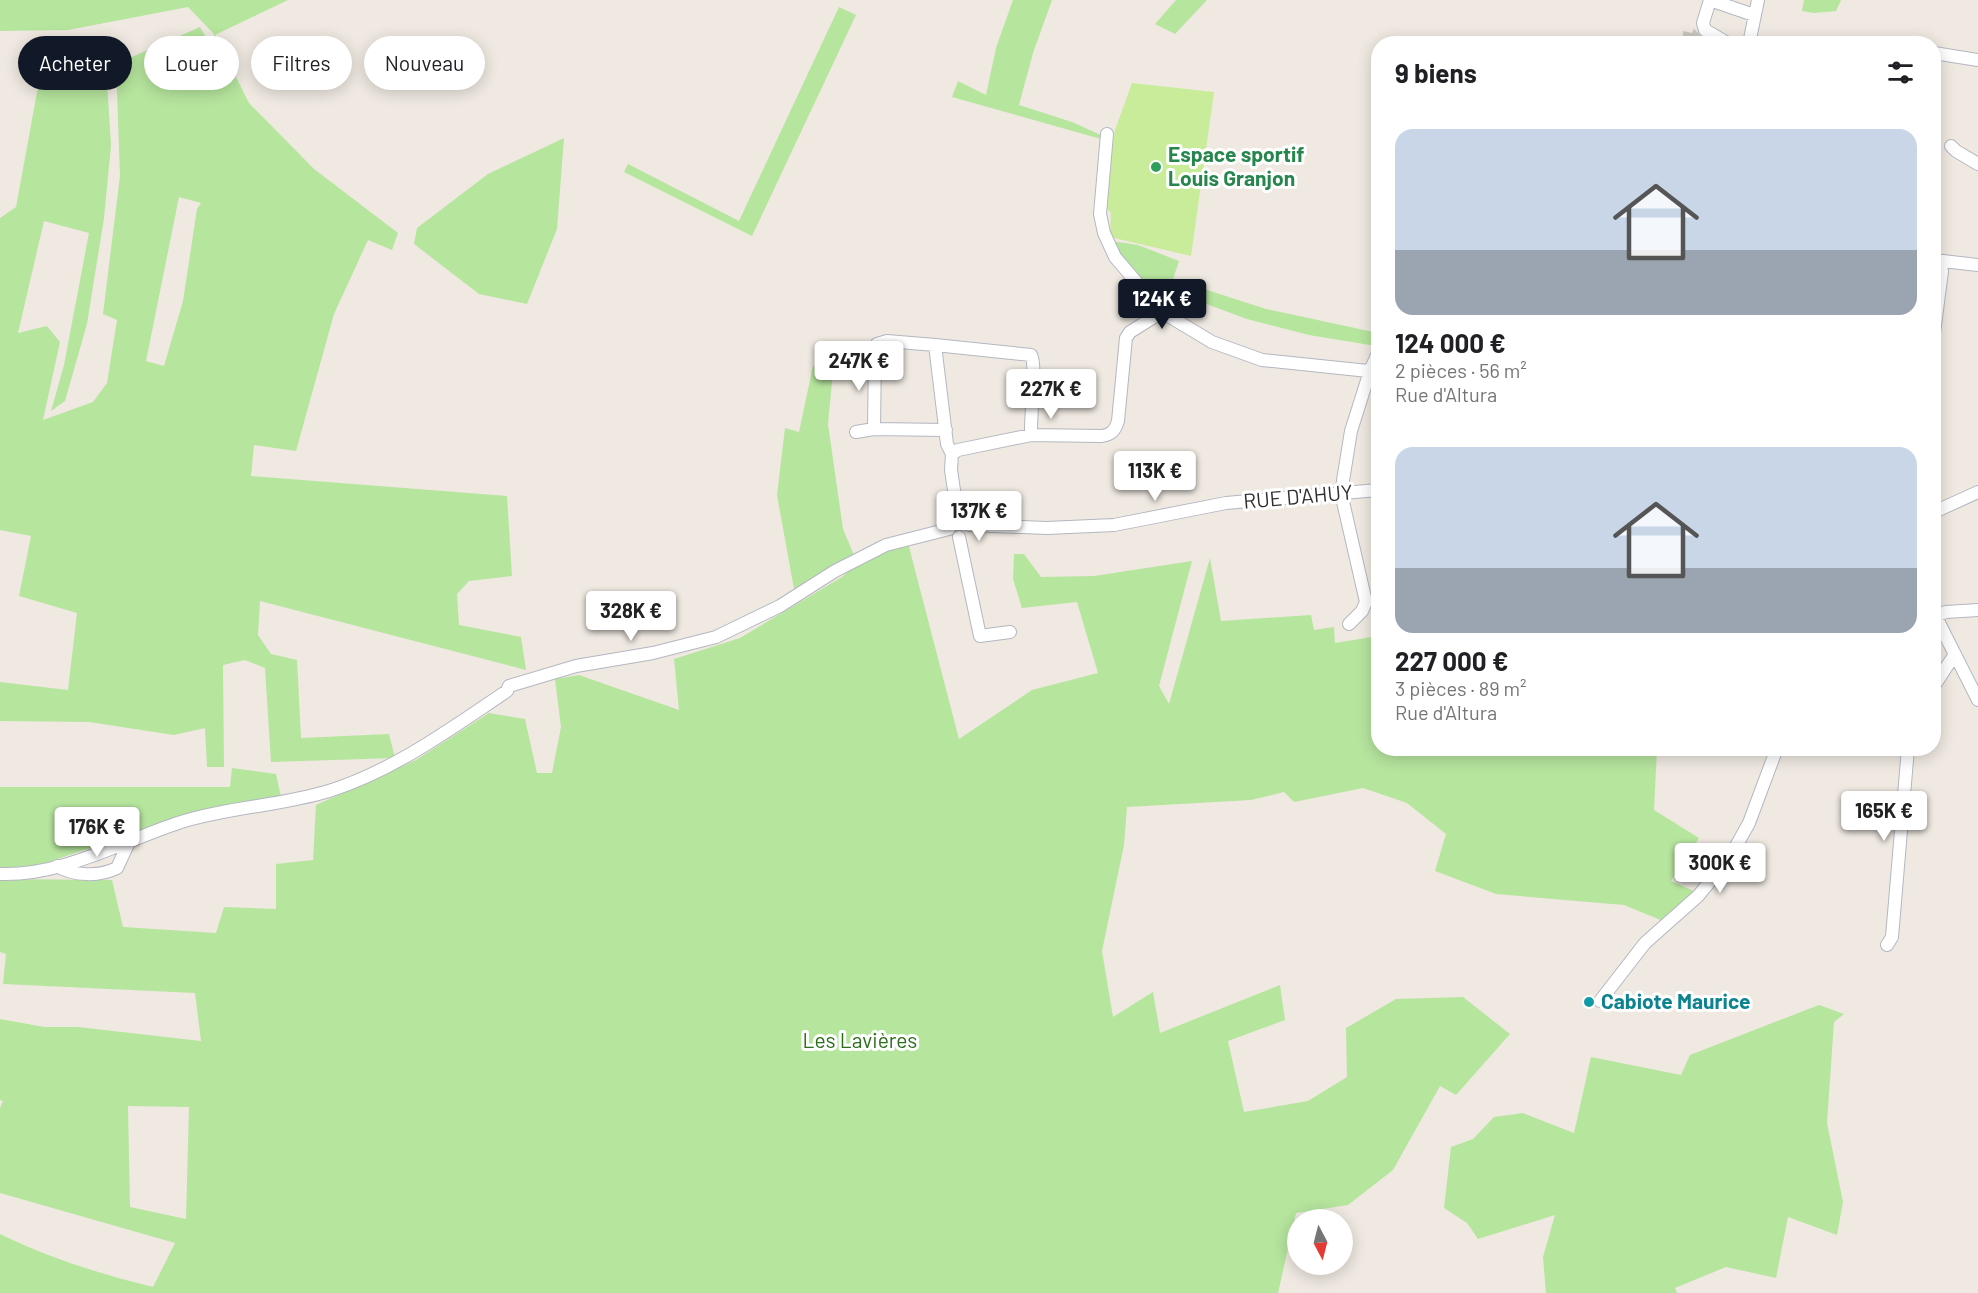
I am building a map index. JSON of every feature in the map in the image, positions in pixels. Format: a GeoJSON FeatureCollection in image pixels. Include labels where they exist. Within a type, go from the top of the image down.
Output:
{"type":"FeatureCollection","features":[{"type":"Feature","properties":{"kind":"street"},"geometry":{"type":"LineString","coordinates":[[1715,36],[1705,30],[1703,23],[1710,0],[1754,15]]}},
{"type":"Feature","properties":{"kind":"street"},"geometry":{"type":"LineString","coordinates":[[1752,36],[1758,0]]}},
{"type":"Feature","properties":{"kind":"street"},"geometry":{"type":"LineString","coordinates":[[1941,54],[1978,60]]}},
{"type":"Feature","properties":{"kind":"street"},"geometry":{"type":"LineString","coordinates":[[1107,134],[1100,214],[1104,233],[1121,265],[1162,312],[1212,342],[1255,358],[1287,364],[1371,371]]}},
{"type":"Feature","properties":{"kind":"street"},"geometry":{"type":"LineString","coordinates":[[1951,146],[1956,152],[1978,164]]}},
{"type":"Feature","properties":{"kind":"street"},"geometry":{"type":"LineString","coordinates":[[1941,261],[1978,265]]}},
{"type":"Feature","properties":{"kind":"street"},"geometry":{"type":"LineString","coordinates":[[952,454],[967,447],[1031,435],[1101,436],[1111,433],[1118,421],[1126,338],[1130,332],[1162,312]]}},
{"type":"Feature","properties":{"kind":"street"},"geometry":{"type":"LineString","coordinates":[[874,429],[875,352],[877,344],[887,340],[1031,355],[1034,364],[1030,399],[1031,435]]}},
{"type":"Feature","properties":{"kind":"street"},"geometry":{"type":"LineString","coordinates":[[934,345],[945,430],[952,454],[951,470],[958,517]]}},
{"type":"Feature","properties":{"kind":"street"},"geometry":{"type":"LineString","coordinates":[[1349,624],[1362,611],[1366,602],[1341,493],[1352,431],[1371,379]]}},
{"type":"Feature","properties":{"kind":"street"},"geometry":{"type":"LineString","coordinates":[[856,432],[874,429],[945,430]]}},
{"type":"Feature","properties":{"kind":"street","name":"RUE D'AHUY"},"geometry":{"type":"LineString","coordinates":[[969,525],[1047,528],[1114,525],[1226,503],[1371,491]]}},
{"type":"Feature","properties":{"kind":"street"},"geometry":{"type":"LineString","coordinates":[[1941,509],[1978,492]]}},
{"type":"Feature","properties":{"kind":"street"},"geometry":{"type":"LineString","coordinates":[[958,517],[966,520],[969,525],[967,534],[959,537],[952,535],[949,528],[951,521],[958,517]]}},
{"type":"Feature","properties":{"kind":"street"},"geometry":{"type":"LineString","coordinates":[[0,874],[15,874],[77,861],[204,815],[280,803],[328,791],[366,778],[404,759],[444,734],[507,691],[509,686],[576,666],[653,653],[716,637],[780,606],[835,571],[886,545],[949,528]]}},
{"type":"Feature","properties":{"kind":"street"},"geometry":{"type":"LineString","coordinates":[[959,537],[980,636],[1010,632]]}},
{"type":"Feature","properties":{"kind":"street"},"geometry":{"type":"LineString","coordinates":[[1941,613],[1978,610]]}},
{"type":"Feature","properties":{"kind":"street"},"geometry":{"type":"LineString","coordinates":[[1941,628],[1978,700]]}},
{"type":"Feature","properties":{"kind":"street"},"geometry":{"type":"LineString","coordinates":[[1941,675],[1955,654]]}},
{"type":"Feature","properties":{"kind":"street"},"geometry":{"type":"LineString","coordinates":[[1600,1000],[1645,943],[1698,896],[1730,857],[1749,823],[1774,756]]}},
{"type":"Feature","properties":{"kind":"street"},"geometry":{"type":"LineString","coordinates":[[1887,945],[1892,937],[1907,756]]}},
{"type":"Feature","properties":{"kind":"street"},"geometry":{"type":"LineString","coordinates":[[57,866],[77,874],[109,872],[117,868],[130,840]]}},
{"type":"Feature","properties":{"kind":"green space"},"geometry":{"type":"Polygon","coordinates":[[[0,0],[288,0],[216,36],[188,7],[68,30],[0,31],[0,0]]]}},
{"type":"Feature","properties":{"kind":"green space"},"geometry":{"type":"Polygon","coordinates":[[[1013,0],[1052,0],[1033,53],[1019,105],[1072,122],[1103,136],[1101,139],[952,97],[958,81],[986,95],[996,48],[1013,0]]]}},
{"type":"Feature","properties":{"kind":"green space"},"geometry":{"type":"Polygon","coordinates":[[[1176,0],[1207,0],[1175,34],[1155,24],[1176,0]]]}},
{"type":"Feature","properties":{"kind":"green space"},"geometry":{"type":"Polygon","coordinates":[[[1804,0],[1841,0],[1836,11],[1814,13],[1802,11],[1804,0]]]}},
{"type":"Feature","properties":{"kind":"green space"},"geometry":{"type":"Polygon","coordinates":[[[839,7],[856,15],[752,236],[624,172],[628,164],[739,221],[839,7]]]}},
{"type":"Feature","properties":{"kind":"green space"},"geometry":{"type":"Polygon","coordinates":[[[200,27],[205,36],[180,36],[200,27]]]}},
{"type":"Feature","properties":{"kind":"green space"},"geometry":{"type":"Polygon","coordinates":[[[144,52],[144,90],[239,90],[239,83],[249,103],[314,169],[398,233],[392,250],[368,240],[334,314],[296,451],[254,445],[251,476],[507,496],[512,576],[469,581],[457,594],[459,625],[521,637],[526,670],[260,601],[258,635],[271,654],[297,660],[301,738],[389,734],[395,758],[271,762],[265,668],[245,660],[223,665],[224,767],[207,767],[205,728],[174,735],[89,722],[0,721],[0,682],[68,690],[77,613],[19,596],[31,536],[0,530],[0,218],[16,207],[37,90],[108,90],[111,145],[104,218],[87,324],[65,401],[51,411],[64,365],[89,233],[44,221],[18,333],[47,326],[60,342],[43,420],[93,402],[107,383],[117,320],[103,314],[120,176],[117,90],[132,90],[132,57],[144,52]],[[179,197],[146,361],[164,366],[183,301],[197,209],[201,203],[179,197]]]}},
{"type":"Feature","properties":{"kind":"green space","name":"Espace sportif Louis Granjon"},"geometry":{"type":"Polygon","coordinates":[[[1132,83],[1214,92],[1191,256],[1110,237],[1111,213],[1104,205],[1115,130],[1132,83]]]}},
{"type":"Feature","properties":{"kind":"green space"},"geometry":{"type":"Polygon","coordinates":[[[564,138],[557,229],[527,304],[479,294],[414,244],[417,228],[488,174],[564,138]]]}},
{"type":"Feature","properties":{"kind":"green space"},"geometry":{"type":"Polygon","coordinates":[[[1111,241],[1138,245],[1179,261],[1173,279],[1266,309],[1371,332],[1371,345],[1309,335],[1247,319],[1163,288],[1158,303],[1125,265],[1111,241]]]}},
{"type":"Feature","properties":{"kind":"green space"},"geometry":{"type":"Polygon","coordinates":[[[834,361],[828,424],[843,529],[854,555],[794,589],[777,495],[785,428],[799,432],[813,366],[834,361]]]}},
{"type":"Feature","properties":{"kind":"green space","name":"Les Lavières"},"geometry":{"type":"Polygon","coordinates":[[[908,543],[959,739],[1032,690],[1098,673],[1077,602],[1022,608],[1013,579],[1014,554],[1024,554],[1041,577],[1094,576],[1192,561],[1159,686],[1169,704],[1210,558],[1221,621],[1311,615],[1314,630],[1334,627],[1335,643],[1371,637],[1371,756],[1657,756],[1654,810],[1699,838],[1671,881],[1696,892],[1663,921],[1624,905],[1496,894],[1435,871],[1446,834],[1407,803],[1363,788],[1294,802],[1284,792],[1251,800],[1127,807],[1124,845],[1102,951],[1113,1017],[1153,992],[1160,1033],[1280,985],[1285,1020],[1228,1041],[1244,1112],[1308,1101],[1347,1077],[1346,1028],[1396,999],[1463,997],[1510,1034],[1456,1095],[1440,1086],[1393,1170],[1348,1205],[1322,1209],[1287,1209],[1287,1253],[1278,1293],[0,1293],[0,1234],[75,1265],[153,1287],[175,1243],[0,1193],[0,1108],[3,1101],[0,1100],[0,1019],[44,1027],[78,1027],[201,1041],[195,993],[3,984],[6,954],[0,952],[0,879],[112,880],[123,927],[216,933],[224,907],[276,909],[276,864],[313,860],[316,805],[416,760],[489,713],[525,719],[537,773],[552,773],[561,727],[555,679],[579,675],[679,710],[674,659],[740,638],[842,577],[858,563],[908,543]],[[128,1106],[130,1207],[186,1219],[189,1107],[128,1106]]]}},
{"type":"Feature","properties":{"kind":"green space"},"geometry":{"type":"Polygon","coordinates":[[[232,768],[276,774],[281,797],[132,834],[0,878],[0,787],[230,787],[232,768]]]}},
{"type":"Feature","properties":{"kind":"green space"},"geometry":{"type":"Polygon","coordinates":[[[1819,1005],[1844,1014],[1834,1022],[1827,1123],[1843,1202],[1837,1235],[1788,1217],[1776,1278],[1726,1267],[1675,1288],[1677,1293],[1546,1293],[1543,1257],[1555,1215],[1478,1239],[1467,1223],[1444,1208],[1451,1147],[1473,1139],[1494,1117],[1523,1113],[1574,1133],[1591,1057],[1681,1075],[1690,1055],[1819,1005]]]}},
{"type":"Feature","properties":{"kind":"building"},"geometry":{"type":"Polygon","coordinates":[[[1694,30],[1700,36],[1684,36],[1684,32],[1693,34],[1694,30]]]}},
{"type":"Feature","properties":{"kind":"place","name":"Espace sportif Louis Granjon"},"geometry":{"type":"Point","coordinates":[1156,167]}},
{"type":"Feature","properties":{"kind":"place","name":"Cabiote Maurice"},"geometry":{"type":"Point","coordinates":[1589,1002]}}]}
